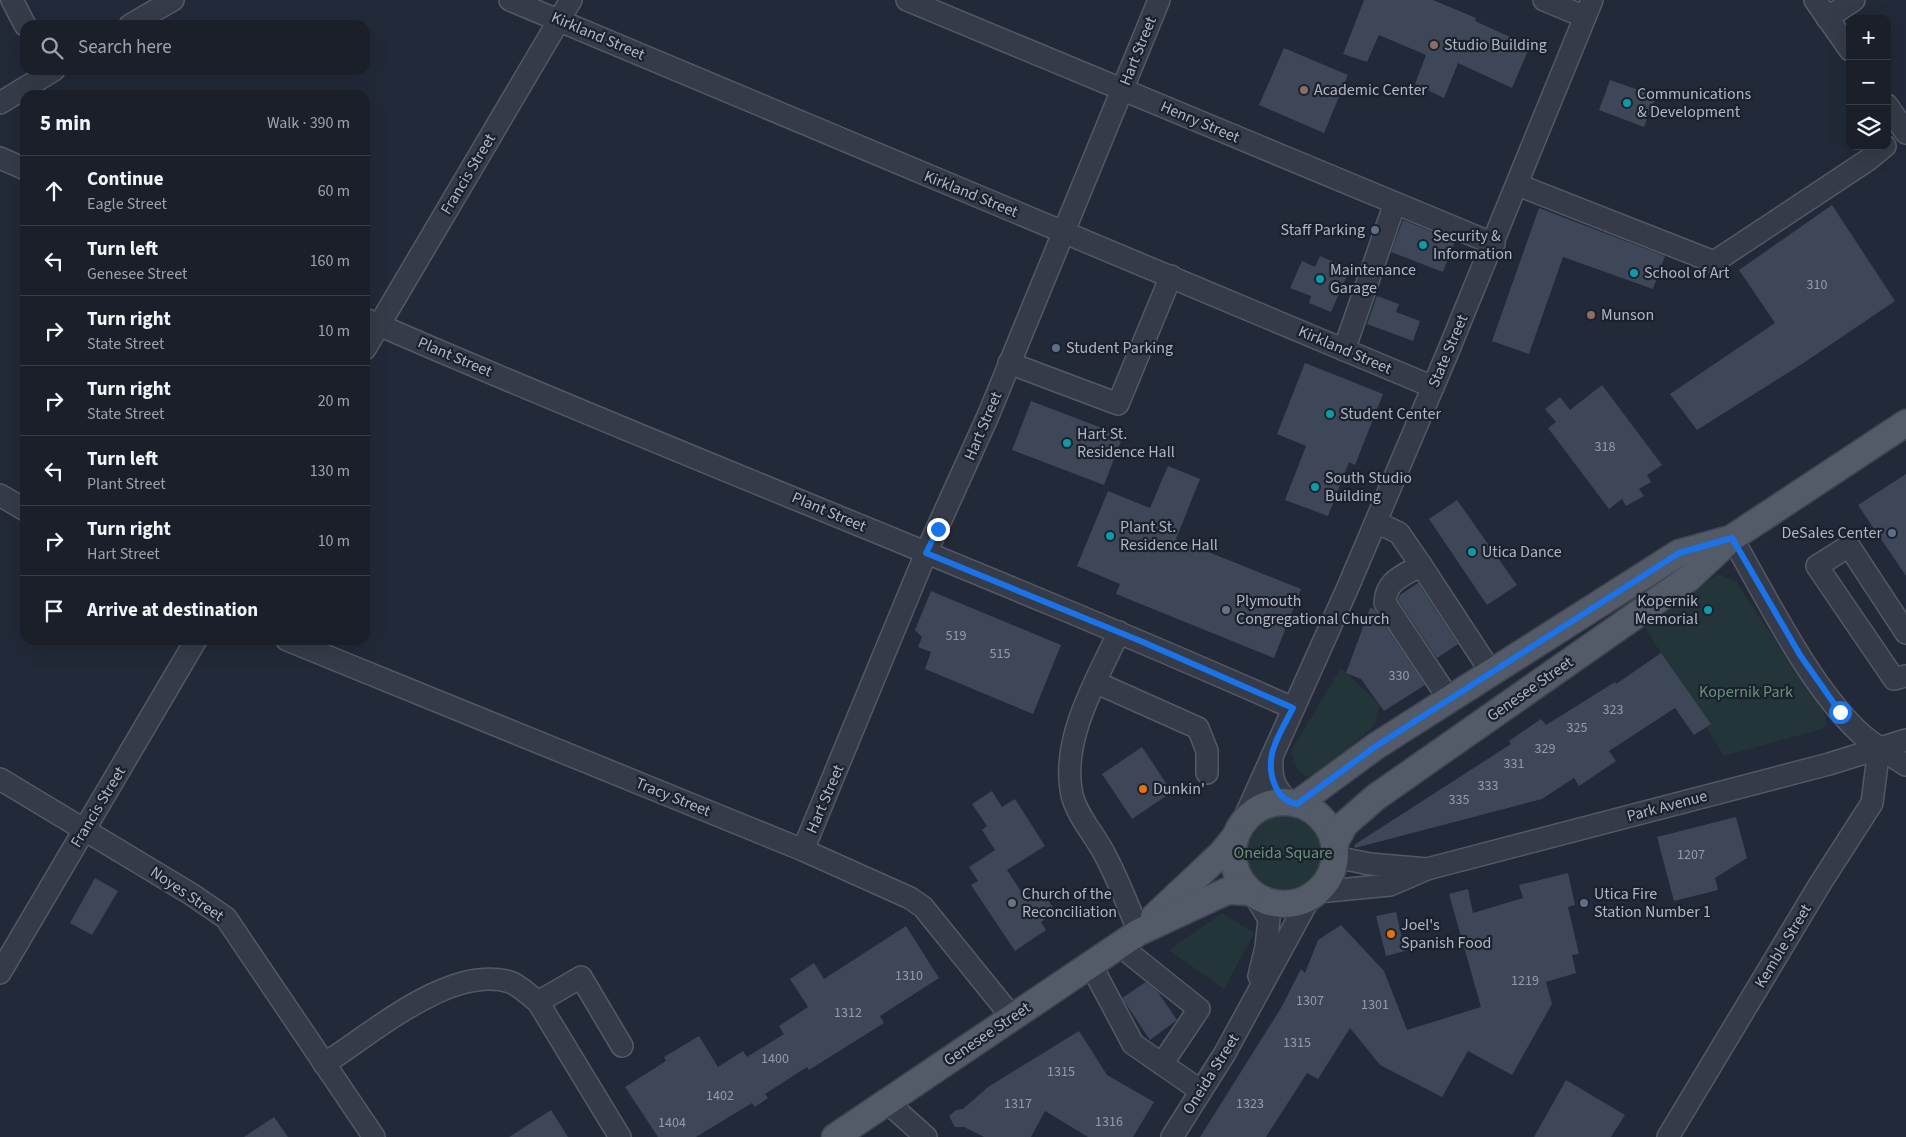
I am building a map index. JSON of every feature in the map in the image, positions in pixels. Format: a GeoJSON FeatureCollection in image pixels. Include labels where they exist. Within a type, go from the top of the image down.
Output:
{"type":"FeatureCollection","features":[{"type":"Feature","properties":{"kind":"main road","name":"Genesee Street"},"geometry":{"type":"LineString","coordinates":[[1334,850],[1345,824],[1376,796],[1689,578],[1732,538],[1906,423]]}},
{"type":"Feature","properties":{"kind":"main road","name":"Genesee Street"},"geometry":{"type":"LineString","coordinates":[[1294,803],[1376,746],[1679,553],[1732,538]]}},
{"type":"Feature","properties":{"kind":"main road"},"geometry":{"type":"LineString","coordinates":[[1273,803],[1294,803],[1322,819],[1330,831],[1334,850],[1332,870],[1326,882],[1313,895],[1296,903],[1282,904],[1268,902],[1253,894],[1240,881],[1234,867],[1232,852],[1239,829],[1256,810],[1273,803]]}},
{"type":"Feature","properties":{"kind":"main road","name":"Genesee Street"},"geometry":{"type":"LineString","coordinates":[[1129,938],[1222,853],[1239,829]]}},
{"type":"Feature","properties":{"kind":"main road","name":"Genesee Street"},"geometry":{"type":"LineString","coordinates":[[835,1137],[1129,938],[1227,891],[1253,894]]}},
{"type":"Feature","properties":{"kind":"street"},"geometry":{"type":"LineString","coordinates":[[12,0],[22,20]]}},
{"type":"Feature","properties":{"kind":"street"},"geometry":{"type":"LineString","coordinates":[[139,20],[173,0]]}},
{"type":"Feature","properties":{"kind":"street","name":"Kirkland Street"},"geometry":{"type":"LineString","coordinates":[[510,0],[1433,387]]}},
{"type":"Feature","properties":{"kind":"street","name":"Francis Street"},"geometry":{"type":"LineString","coordinates":[[372,322],[571,0]]}},
{"type":"Feature","properties":{"kind":"street","name":"Henry Street"},"geometry":{"type":"LineString","coordinates":[[907,0],[1494,244]]}},
{"type":"Feature","properties":{"kind":"street","name":"Hart Street"},"geometry":{"type":"LineString","coordinates":[[803,850],[926,553],[1009,363],[1159,0]]}},
{"type":"Feature","properties":{"kind":"street"},"geometry":{"type":"LineString","coordinates":[[1544,0],[1588,9]]}},
{"type":"Feature","properties":{"kind":"street"},"geometry":{"type":"LineString","coordinates":[[1815,0],[1846,44]]}},
{"type":"Feature","properties":{"kind":"street"},"geometry":{"type":"LineString","coordinates":[[1827,18],[1854,0]]}},
{"type":"Feature","properties":{"kind":"street","name":"State Street"},"geometry":{"type":"LineString","coordinates":[[1239,829],[1376,522],[1494,244],[1588,9]]}},
{"type":"Feature","properties":{"kind":"street"},"geometry":{"type":"LineString","coordinates":[[21,90],[45,75]]}},
{"type":"Feature","properties":{"kind":"street"},"geometry":{"type":"LineString","coordinates":[[0,103],[20,90]]}},
{"type":"Feature","properties":{"kind":"street"},"geometry":{"type":"LineString","coordinates":[[1891,111],[1905,131],[1891,141]]}},
{"type":"Feature","properties":{"kind":"street"},"geometry":{"type":"LineString","coordinates":[[1518,185],[1714,262],[1868,160],[1880,150]]}},
{"type":"Feature","properties":{"kind":"street"},"geometry":{"type":"LineString","coordinates":[[0,158],[20,168]]}},
{"type":"Feature","properties":{"kind":"street"},"geometry":{"type":"LineString","coordinates":[[1344,350],[1355,323],[1360,299],[1395,203]]}},
{"type":"Feature","properties":{"kind":"street"},"geometry":{"type":"LineString","coordinates":[[1009,363],[1118,404],[1171,276]]}},
{"type":"Feature","properties":{"kind":"street","name":"Plant Street"},"geometry":{"type":"LineString","coordinates":[[372,322],[1119,632],[1293,708]]}},
{"type":"Feature","properties":{"kind":"street"},"geometry":{"type":"LineString","coordinates":[[0,495],[20,507]]}},
{"type":"Feature","properties":{"kind":"street"},"geometry":{"type":"LineString","coordinates":[[1376,522],[1399,533],[1491,672]]}},
{"type":"Feature","properties":{"kind":"street"},"geometry":{"type":"LineString","coordinates":[[1732,538],[1800,655],[1840,712],[1879,748],[1906,765]]}},
{"type":"Feature","properties":{"kind":"street"},"geometry":{"type":"LineString","coordinates":[[1906,633],[1849,546],[1817,566],[1894,679],[1906,676]]}},
{"type":"Feature","properties":{"kind":"street"},"geometry":{"type":"LineString","coordinates":[[1421,565],[1392,583],[1385,592],[1385,603],[1449,699]]}},
{"type":"Feature","properties":{"kind":"street"},"geometry":{"type":"LineString","coordinates":[[1119,632],[1080,716],[1070,764],[1072,795],[1083,819],[1106,855],[1129,938],[1199,1009],[1162,1064]]}},
{"type":"Feature","properties":{"kind":"street","name":"Francis Street"},"geometry":{"type":"LineString","coordinates":[[0,973],[193,645]]}},
{"type":"Feature","properties":{"kind":"street","name":"Tracy Street"},"geometry":{"type":"LineString","coordinates":[[300,645],[803,850],[910,898],[923,906],[1012,1017]]}},
{"type":"Feature","properties":{"kind":"street"},"geometry":{"type":"LineString","coordinates":[[1095,682],[1198,728],[1207,751],[1207,773]]}},
{"type":"Feature","properties":{"kind":"street","name":"Park Avenue"},"geometry":{"type":"LineString","coordinates":[[1313,895],[1390,886],[1427,869],[1829,764],[1906,740]]}},
{"type":"Feature","properties":{"kind":"street","name":"Kemble Street"},"geometry":{"type":"LineString","coordinates":[[1668,1137],[1820,884],[1872,802],[1879,748]]}},
{"type":"Feature","properties":{"kind":"street","name":"State Street"},"geometry":{"type":"LineString","coordinates":[[1272,753],[1272,774],[1277,791],[1294,803]]}},
{"type":"Feature","properties":{"kind":"street","name":"Noyes Street"},"geometry":{"type":"LineString","coordinates":[[0,779],[191,894],[226,918],[374,1137]]}},
{"type":"Feature","properties":{"kind":"street","name":"Park Avenue"},"geometry":{"type":"LineString","coordinates":[[1334,850],[1370,864],[1427,869]]}},
{"type":"Feature","properties":{"kind":"street","name":"Oneida Street"},"geometry":{"type":"LineString","coordinates":[[1250,1010],[1266,947],[1269,919],[1253,894]]}},
{"type":"Feature","properties":{"kind":"street","name":"Oneida Street"},"geometry":{"type":"LineString","coordinates":[[1172,1137],[1250,1010],[1313,895]]}},
{"type":"Feature","properties":{"kind":"street"},"geometry":{"type":"LineString","coordinates":[[1090,964],[1133,1044],[1201,1091]]}},
{"type":"Feature","properties":{"kind":"street"},"geometry":{"type":"LineString","coordinates":[[538,1002],[581,977],[622,1046]]}},
{"type":"Feature","properties":{"kind":"street"},"geometry":{"type":"LineString","coordinates":[[324,1064],[417,1001],[442,989],[469,982],[494,980],[511,982],[538,1002],[620,1137]]}},
{"type":"Feature","properties":{"kind":"street"},"geometry":{"type":"LineString","coordinates":[[887,1102],[926,1137]]}},
{"type":"Feature","properties":{"kind":"green space","name":"Kopernik Park"},"geometry":{"type":"Polygon","coordinates":[[[1721,575],[1736,582],[1824,713],[1827,723],[1822,729],[1724,756],[1643,624],[1715,576],[1721,575]]]}},
{"type":"Feature","properties":{"kind":"green space"},"geometry":{"type":"Polygon","coordinates":[[[1341,668],[1379,704],[1375,725],[1318,775],[1304,776],[1297,768],[1291,751],[1341,668]]]}},
{"type":"Feature","properties":{"kind":"green space","name":"Oneida Square"},"geometry":{"type":"Polygon","coordinates":[[[1273,803],[1294,805],[1311,811],[1324,824],[1329,833],[1334,852],[1333,867],[1326,879],[1305,897],[1290,904],[1273,902],[1255,893],[1239,878],[1232,860],[1234,847],[1251,818],[1261,809],[1273,803]]]}},
{"type":"Feature","properties":{"kind":"green space"},"geometry":{"type":"Polygon","coordinates":[[[1222,913],[1254,933],[1224,989],[1169,950],[1222,913]]]}},
{"type":"Feature","properties":{"kind":"building","name":"Studio Building"},"geometry":{"type":"Polygon","coordinates":[[[1364,0],[1433,0],[1476,18],[1475,21],[1530,46],[1512,88],[1458,63],[1444,98],[1415,84],[1426,55],[1379,35],[1367,62],[1343,54],[1364,0]]]}},
{"type":"Feature","properties":{"kind":"building","name":"Academic Center"},"geometry":{"type":"Polygon","coordinates":[[[1284,48],[1348,75],[1324,133],[1259,105],[1284,48]]]}},
{"type":"Feature","properties":{"kind":"building","name":"Communications & Development"},"geometry":{"type":"Polygon","coordinates":[[[1610,80],[1656,96],[1644,127],[1599,110],[1610,80]]]}},
{"type":"Feature","properties":{"kind":"building"},"geometry":{"type":"Polygon","coordinates":[[[1832,205],[1895,301],[1802,364],[1697,430],[1670,394],[1775,323],[1739,270],[1832,205]]]}},
{"type":"Feature","properties":{"kind":"building","name":"School of Art"},"geometry":{"type":"Polygon","coordinates":[[[1539,208],[1665,256],[1653,289],[1563,257],[1529,354],[1492,341],[1539,208]]]}},
{"type":"Feature","properties":{"kind":"building","name":"Security & Information"},"geometry":{"type":"Polygon","coordinates":[[[1403,220],[1455,241],[1443,272],[1391,252],[1403,220]]]}},
{"type":"Feature","properties":{"kind":"building","name":"Maintenance Garage"},"geometry":{"type":"Polygon","coordinates":[[[1320,256],[1350,269],[1331,312],[1309,303],[1311,296],[1290,288],[1302,261],[1315,267],[1320,256]]]}},
{"type":"Feature","properties":{"kind":"building"},"geometry":{"type":"Polygon","coordinates":[[[1377,296],[1399,304],[1396,312],[1420,321],[1413,341],[1367,324],[1377,296]]]}},
{"type":"Feature","properties":{"kind":"building","name":"Student Center"},"geometry":{"type":"Polygon","coordinates":[[[1305,363],[1383,394],[1355,465],[1349,462],[1328,516],[1285,500],[1306,446],[1277,434],[1305,363]]]}},
{"type":"Feature","properties":{"kind":"building"},"geometry":{"type":"Polygon","coordinates":[[[1602,385],[1662,465],[1647,475],[1651,482],[1639,489],[1644,496],[1626,506],[1622,499],[1609,509],[1548,428],[1556,422],[1545,409],[1560,397],[1570,410],[1602,385]]]}},
{"type":"Feature","properties":{"kind":"building","name":"Hart St. Residence Hall"},"geometry":{"type":"Polygon","coordinates":[[[1031,401],[1123,436],[1104,485],[1012,450],[1031,401]]]}},
{"type":"Feature","properties":{"kind":"building"},"geometry":{"type":"Polygon","coordinates":[[[1168,466],[1200,479],[1176,539],[1301,589],[1274,658],[1116,594],[1120,584],[1077,566],[1108,491],[1150,508],[1168,466]]]}},
{"type":"Feature","properties":{"kind":"building","name":"DeSales Center"},"geometry":{"type":"Polygon","coordinates":[[[1906,474],[1906,576],[1858,505],[1906,474]]]}},
{"type":"Feature","properties":{"kind":"building","name":"Utica Dance"},"geometry":{"type":"Polygon","coordinates":[[[1457,500],[1517,585],[1487,605],[1429,519],[1457,500]]]}},
{"type":"Feature","properties":{"kind":"building"},"geometry":{"type":"Polygon","coordinates":[[[1418,583],[1458,644],[1437,658],[1398,600],[1400,595],[1418,583]]]}},
{"type":"Feature","properties":{"kind":"building"},"geometry":{"type":"Polygon","coordinates":[[[931,591],[1061,645],[1033,714],[925,669],[931,652],[918,647],[922,637],[915,630],[931,591]]]}},
{"type":"Feature","properties":{"kind":"building"},"geometry":{"type":"Polygon","coordinates":[[[1370,608],[1374,609],[1425,685],[1384,711],[1361,679],[1346,673],[1370,608]]]}},
{"type":"Feature","properties":{"kind":"building"},"geometry":{"type":"Polygon","coordinates":[[[1661,653],[1711,724],[1694,735],[1675,708],[1609,751],[1616,761],[1579,786],[1574,778],[1542,799],[1355,848],[1354,845],[1511,744],[1509,741],[1541,719],[1546,725],[1615,682],[1616,684],[1661,653]]]}},
{"type":"Feature","properties":{"kind":"building"},"geometry":{"type":"Polygon","coordinates":[[[1142,747],[1172,792],[1132,819],[1102,774],[1142,747]]]}},
{"type":"Feature","properties":{"kind":"building"},"geometry":{"type":"Polygon","coordinates":[[[992,791],[1002,807],[1015,799],[1045,846],[1007,870],[1028,902],[1043,892],[1056,912],[1041,922],[1046,930],[1015,951],[971,885],[978,881],[969,867],[995,850],[982,830],[987,826],[972,804],[992,791]]]}},
{"type":"Feature","properties":{"kind":"building"},"geometry":{"type":"Polygon","coordinates":[[[1736,817],[1747,858],[1715,878],[1718,890],[1674,901],[1657,837],[1736,817]]]}},
{"type":"Feature","properties":{"kind":"building"},"geometry":{"type":"Polygon","coordinates":[[[1568,873],[1575,905],[1568,907],[1579,954],[1572,955],[1576,973],[1546,982],[1552,1004],[1512,1075],[1468,1051],[1442,1097],[1380,1065],[1350,1028],[1318,1079],[1307,1073],[1266,1137],[1200,1137],[1281,1008],[1301,969],[1305,973],[1318,940],[1341,925],[1384,971],[1407,1030],[1481,1007],[1449,894],[1468,889],[1473,913],[1523,898],[1519,885],[1568,873]]]}},
{"type":"Feature","properties":{"kind":"building"},"geometry":{"type":"Polygon","coordinates":[[[95,878],[118,891],[92,935],[70,923],[95,878]]]}},
{"type":"Feature","properties":{"kind":"building","name":"Joel's Spanish Food"},"geometry":{"type":"Polygon","coordinates":[[[1396,912],[1405,951],[1386,956],[1376,916],[1396,912]]]}},
{"type":"Feature","properties":{"kind":"building"},"geometry":{"type":"Polygon","coordinates":[[[906,926],[939,978],[880,1016],[884,1023],[809,1070],[807,1067],[765,1094],[768,1098],[755,1107],[752,1103],[696,1137],[658,1137],[625,1087],[666,1061],[664,1057],[699,1036],[718,1067],[743,1051],[747,1057],[784,1034],[779,1026],[808,1007],[790,979],[814,963],[824,979],[906,926]]]}},
{"type":"Feature","properties":{"kind":"building"},"geometry":{"type":"Polygon","coordinates":[[[1146,982],[1158,992],[1177,1020],[1150,1040],[1122,998],[1146,982]]]}},
{"type":"Feature","properties":{"kind":"building"},"geometry":{"type":"Polygon","coordinates":[[[1079,1031],[1107,1075],[1154,1102],[1133,1137],[1088,1137],[1045,1111],[1031,1137],[984,1137],[964,1127],[955,1127],[949,1116],[956,1110],[963,1109],[988,1087],[1079,1031]]]}},
{"type":"Feature","properties":{"kind":"building"},"geometry":{"type":"Polygon","coordinates":[[[1566,1080],[1625,1115],[1611,1137],[1534,1137],[1566,1080]]]}},
{"type":"Feature","properties":{"kind":"building"},"geometry":{"type":"Polygon","coordinates":[[[551,1110],[568,1137],[509,1137],[551,1110]]]}},
{"type":"Feature","properties":{"kind":"building"},"geometry":{"type":"Polygon","coordinates":[[[274,1117],[288,1137],[244,1137],[274,1117]]]}},
{"type":"Feature","properties":{"kind":"place","name":"Studio Building"},"geometry":{"type":"Point","coordinates":[1434,45]}},
{"type":"Feature","properties":{"kind":"place","name":"Academic Center"},"geometry":{"type":"Point","coordinates":[1304,90]}},
{"type":"Feature","properties":{"kind":"place","name":"Communications & Development"},"geometry":{"type":"Point","coordinates":[1627,103]}},
{"type":"Feature","properties":{"kind":"place","name":"Staff Parking"},"geometry":{"type":"Point","coordinates":[1375,230]}},
{"type":"Feature","properties":{"kind":"place","name":"Security & Information"},"geometry":{"type":"Point","coordinates":[1423,245]}},
{"type":"Feature","properties":{"kind":"place","name":"School of Art"},"geometry":{"type":"Point","coordinates":[1634,273]}},
{"type":"Feature","properties":{"kind":"place","name":"Maintenance Garage"},"geometry":{"type":"Point","coordinates":[1320,279]}},
{"type":"Feature","properties":{"kind":"place","name":"Munson"},"geometry":{"type":"Point","coordinates":[1591,315]}},
{"type":"Feature","properties":{"kind":"place","name":"Student Parking"},"geometry":{"type":"Point","coordinates":[1056,348]}},
{"type":"Feature","properties":{"kind":"place","name":"Student Center"},"geometry":{"type":"Point","coordinates":[1330,414]}},
{"type":"Feature","properties":{"kind":"place","name":"Hart St. Residence Hall"},"geometry":{"type":"Point","coordinates":[1067,443]}},
{"type":"Feature","properties":{"kind":"place","name":"South Studio Building"},"geometry":{"type":"Point","coordinates":[1315,487]}},
{"type":"Feature","properties":{"kind":"place","name":"DeSales Center"},"geometry":{"type":"Point","coordinates":[1892,533]}},
{"type":"Feature","properties":{"kind":"place","name":"Plant St. Residence Hall"},"geometry":{"type":"Point","coordinates":[1110,536]}},
{"type":"Feature","properties":{"kind":"place","name":"Utica Dance"},"geometry":{"type":"Point","coordinates":[1472,552]}},
{"type":"Feature","properties":{"kind":"place","name":"Plymouth Congregational Church"},"geometry":{"type":"Point","coordinates":[1226,610]}},
{"type":"Feature","properties":{"kind":"place","name":"Kopernik Memorial"},"geometry":{"type":"Point","coordinates":[1708,610]}},
{"type":"Feature","properties":{"kind":"place","name":"Dunkin'"},"geometry":{"type":"Point","coordinates":[1143,789]}},
{"type":"Feature","properties":{"kind":"place","name":"Church of the Reconciliation"},"geometry":{"type":"Point","coordinates":[1012,903]}},
{"type":"Feature","properties":{"kind":"place","name":"Utica Fire Station Number 1"},"geometry":{"type":"Point","coordinates":[1584,903]}},
{"type":"Feature","properties":{"kind":"place","name":"Joel's Spanish Food"},"geometry":{"type":"Point","coordinates":[1391,934]}},
{"type":"Feature","properties":{"kind":"route"},"geometry":{"type":"LineString","coordinates":[[938,529],[926,553],[1143,642],[1293,708],[1272,753],[1272,774],[1277,791],[1290,802],[1297,804],[1376,746],[1679,553],[1732,538],[1800,655],[1840,712]]}}]}
